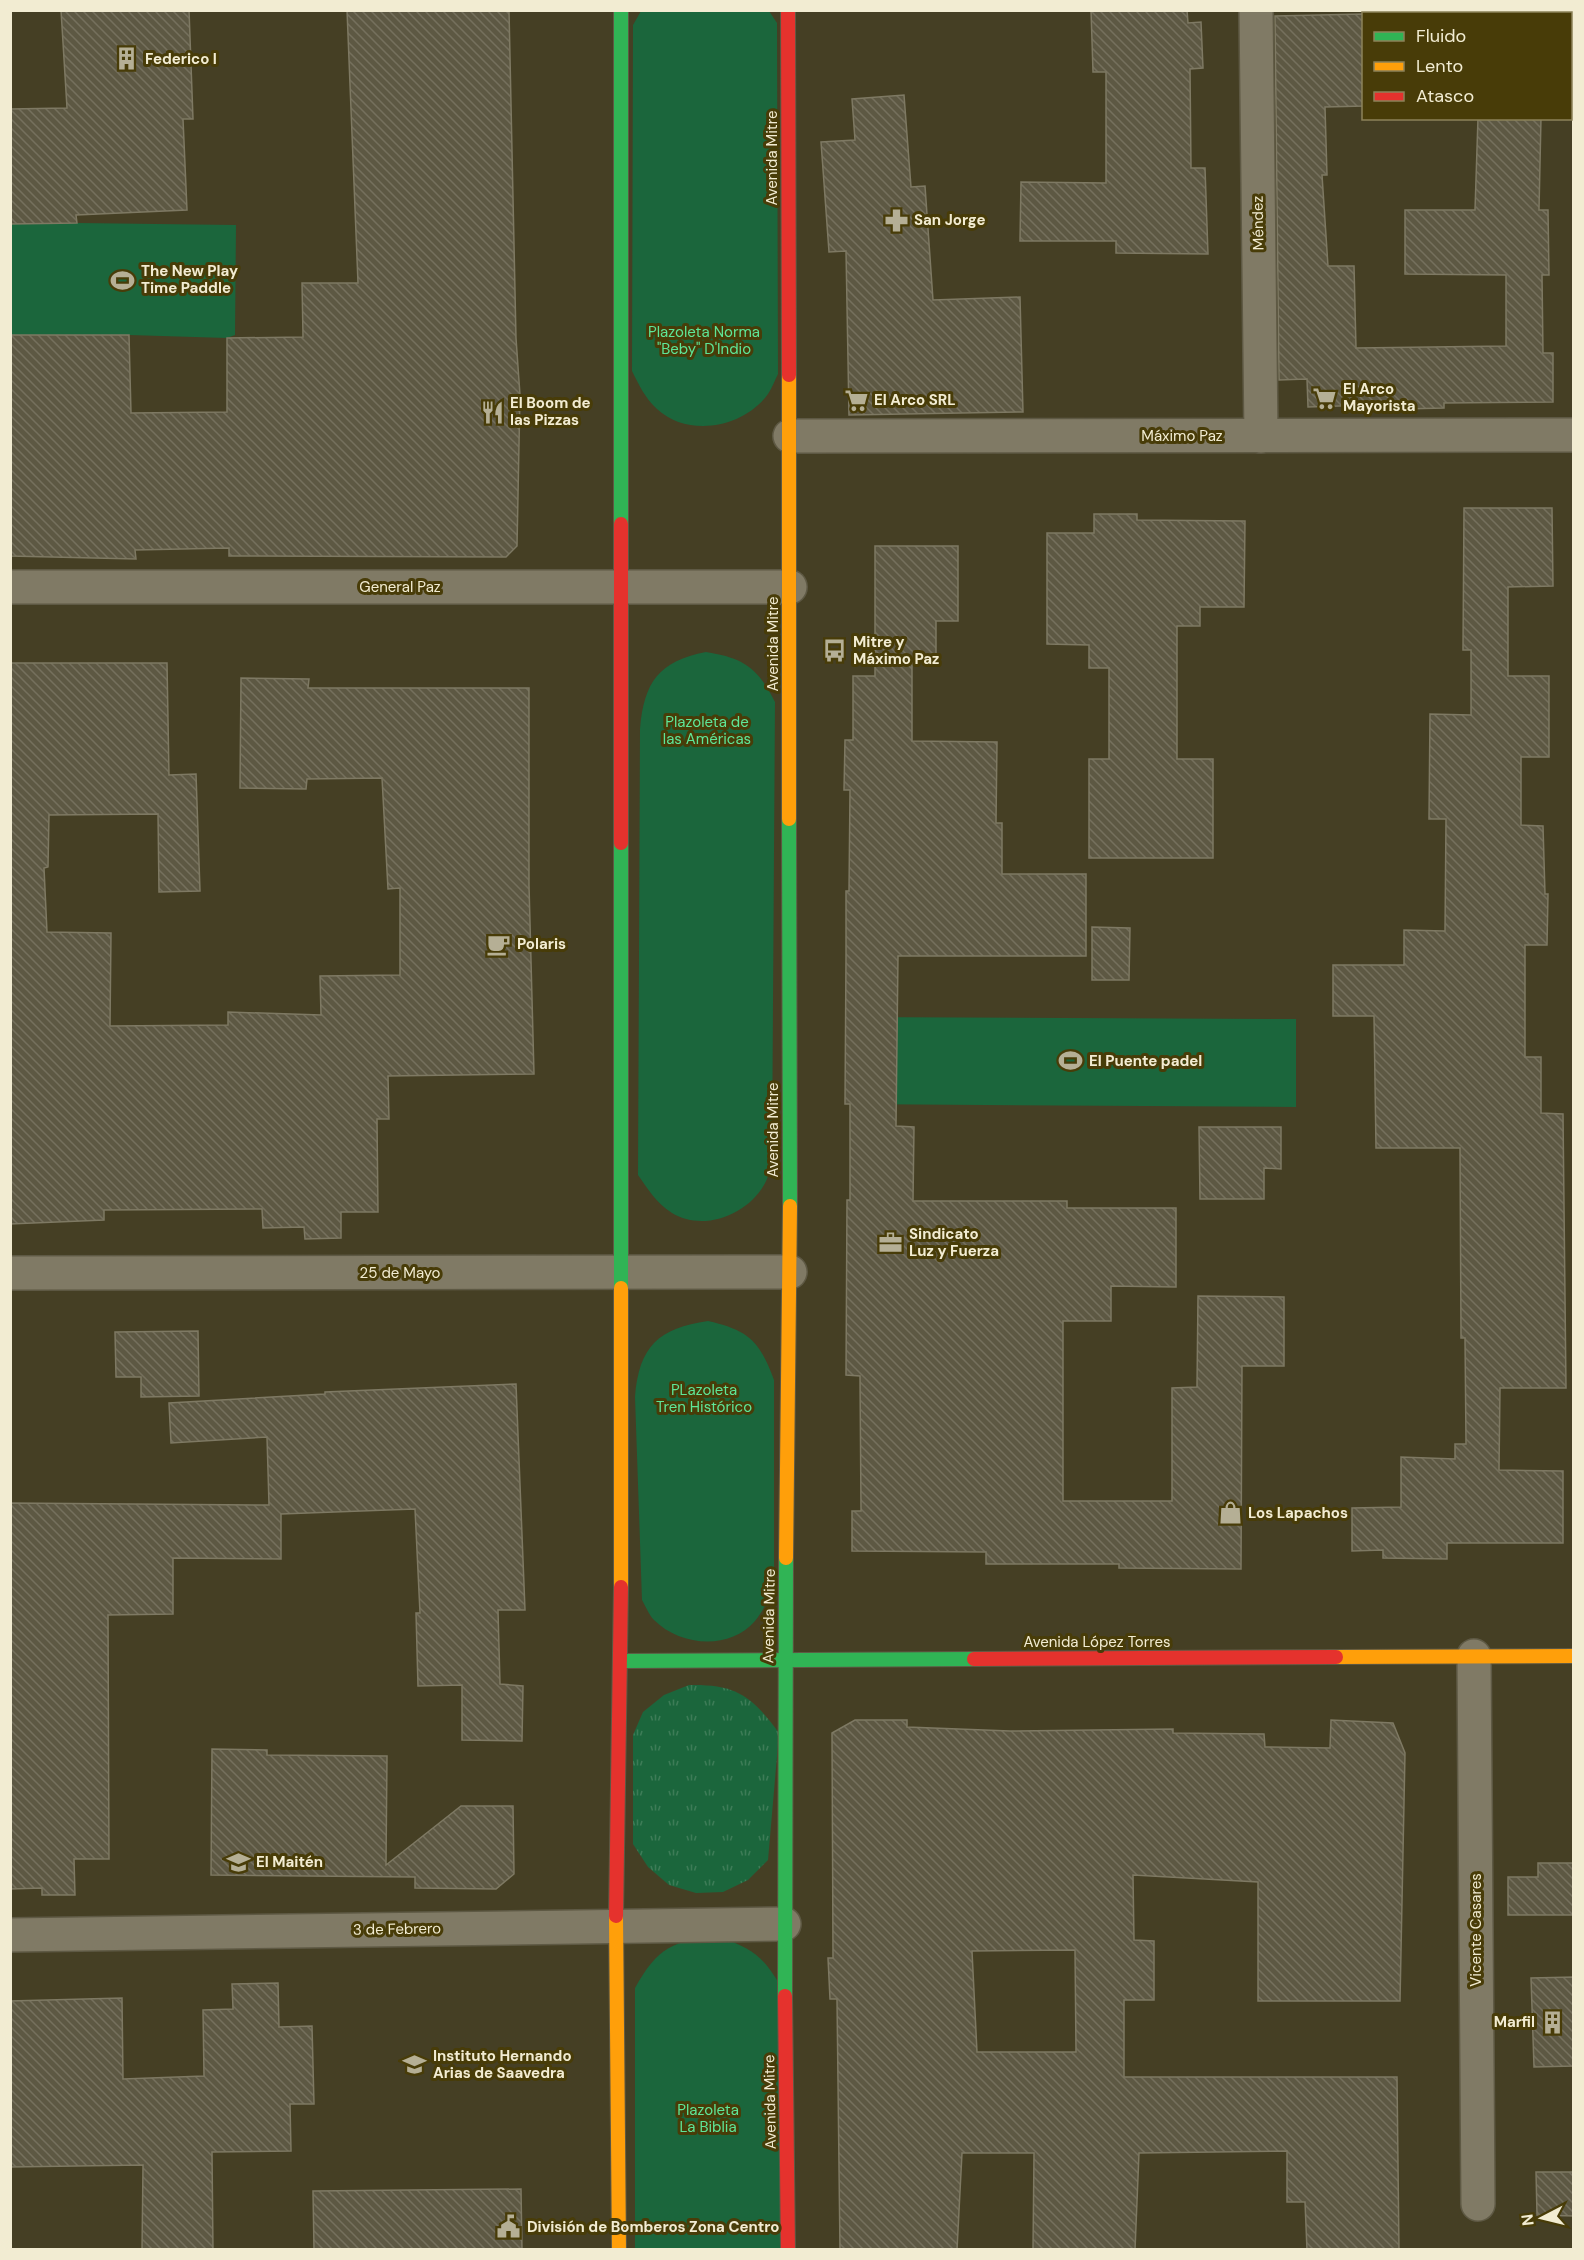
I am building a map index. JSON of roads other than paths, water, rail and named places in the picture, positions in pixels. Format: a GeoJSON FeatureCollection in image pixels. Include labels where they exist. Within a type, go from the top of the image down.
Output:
{"type":"FeatureCollection","features":[{"type":"Feature","properties":{"kind":"main road"},"geometry":{"type":"LineString","coordinates":[[619,2250],[616,1926],[621,1661],[621,10]]}},
{"type":"Feature","properties":{"kind":"main road","name":"Avenida Mitre"},"geometry":{"type":"LineString","coordinates":[[788,10],[790,1272],[784,1660],[788,2250]]}},
{"type":"Feature","properties":{"kind":"main road","name":"Avenida López Torres"},"geometry":{"type":"LineString","coordinates":[[621,1661],[1574,1656]]}},
{"type":"Feature","properties":{"kind":"street","name":"Méndez"},"geometry":{"type":"LineString","coordinates":[[1256,10],[1261,436]]}},
{"type":"Feature","properties":{"kind":"street","name":"Máximo Paz"},"geometry":{"type":"LineString","coordinates":[[790,436],[1574,435]]}},
{"type":"Feature","properties":{"kind":"street","name":"General Paz"},"geometry":{"type":"LineString","coordinates":[[10,587],[790,587]]}},
{"type":"Feature","properties":{"kind":"street","name":"25 de Mayo"},"geometry":{"type":"LineString","coordinates":[[10,1273],[790,1272]]}},
{"type":"Feature","properties":{"kind":"street","name":"Vicente Casares"},"geometry":{"type":"LineString","coordinates":[[1474,1656],[1478,2204]]}},
{"type":"Feature","properties":{"kind":"street","name":"3 de Febrero"},"geometry":{"type":"LineString","coordinates":[[10,1935],[784,1924]]}},
{"type":"Feature","properties":{"kind":"place","name":"Federico I"},"geometry":{"type":"Point","coordinates":[127,59]}},
{"type":"Feature","properties":{"kind":"place","name":"San Jorge"},"geometry":{"type":"Point","coordinates":[896,220]}},
{"type":"Feature","properties":{"kind":"place","name":"The New Play Time Paddle"},"geometry":{"type":"Point","coordinates":[123,280]}},
{"type":"Feature","properties":{"kind":"place","name":"El Arco Mayorista"},"geometry":{"type":"Point","coordinates":[1325,398]}},
{"type":"Feature","properties":{"kind":"place","name":"El Arco SRL"},"geometry":{"type":"Point","coordinates":[856,400]}},
{"type":"Feature","properties":{"kind":"place","name":"El Boom de las Pizzas"},"geometry":{"type":"Point","coordinates":[492,412]}},
{"type":"Feature","properties":{"kind":"place","name":"Mitre y Máximo Paz"},"geometry":{"type":"Point","coordinates":[835,651]}},
{"type":"Feature","properties":{"kind":"place","name":"Polaris"},"geometry":{"type":"Point","coordinates":[499,944]}},
{"type":"Feature","properties":{"kind":"place","name":"El Puente padel"},"geometry":{"type":"Point","coordinates":[1071,1061]}},
{"type":"Feature","properties":{"kind":"place","name":"Sindicato Luz y Fuerza"},"geometry":{"type":"Point","coordinates":[891,1243]}},
{"type":"Feature","properties":{"kind":"place","name":"Los Lapachos"},"geometry":{"type":"Point","coordinates":[1230,1513]}},
{"type":"Feature","properties":{"kind":"place","name":"El Maitén"},"geometry":{"type":"Point","coordinates":[238,1862]}},
{"type":"Feature","properties":{"kind":"place","name":"Marfil"},"geometry":{"type":"Point","coordinates":[1553,2022]}},
{"type":"Feature","properties":{"kind":"place","name":"Instituto Hernando Arias de Saavedra"},"geometry":{"type":"Point","coordinates":[415,2065]}},
{"type":"Feature","properties":{"kind":"place","name":"División de Bomberos Zona Centro"},"geometry":{"type":"Point","coordinates":[509,2227]}},
{"type":"Feature","properties":{"kind":"park label","name":"Plazoleta Norma \"Beby\" D'Indio"},"geometry":{"type":"Point","coordinates":[704,340]}},
{"type":"Feature","properties":{"kind":"park label","name":"Plazoleta de las Américas"},"geometry":{"type":"Point","coordinates":[707,730]}},
{"type":"Feature","properties":{"kind":"park label","name":"PLazoleta Tren Histórico"},"geometry":{"type":"Point","coordinates":[704,1398]}},
{"type":"Feature","properties":{"kind":"park label","name":"Plazoleta La Biblia"},"geometry":{"type":"Point","coordinates":[708,2118]}}]}
